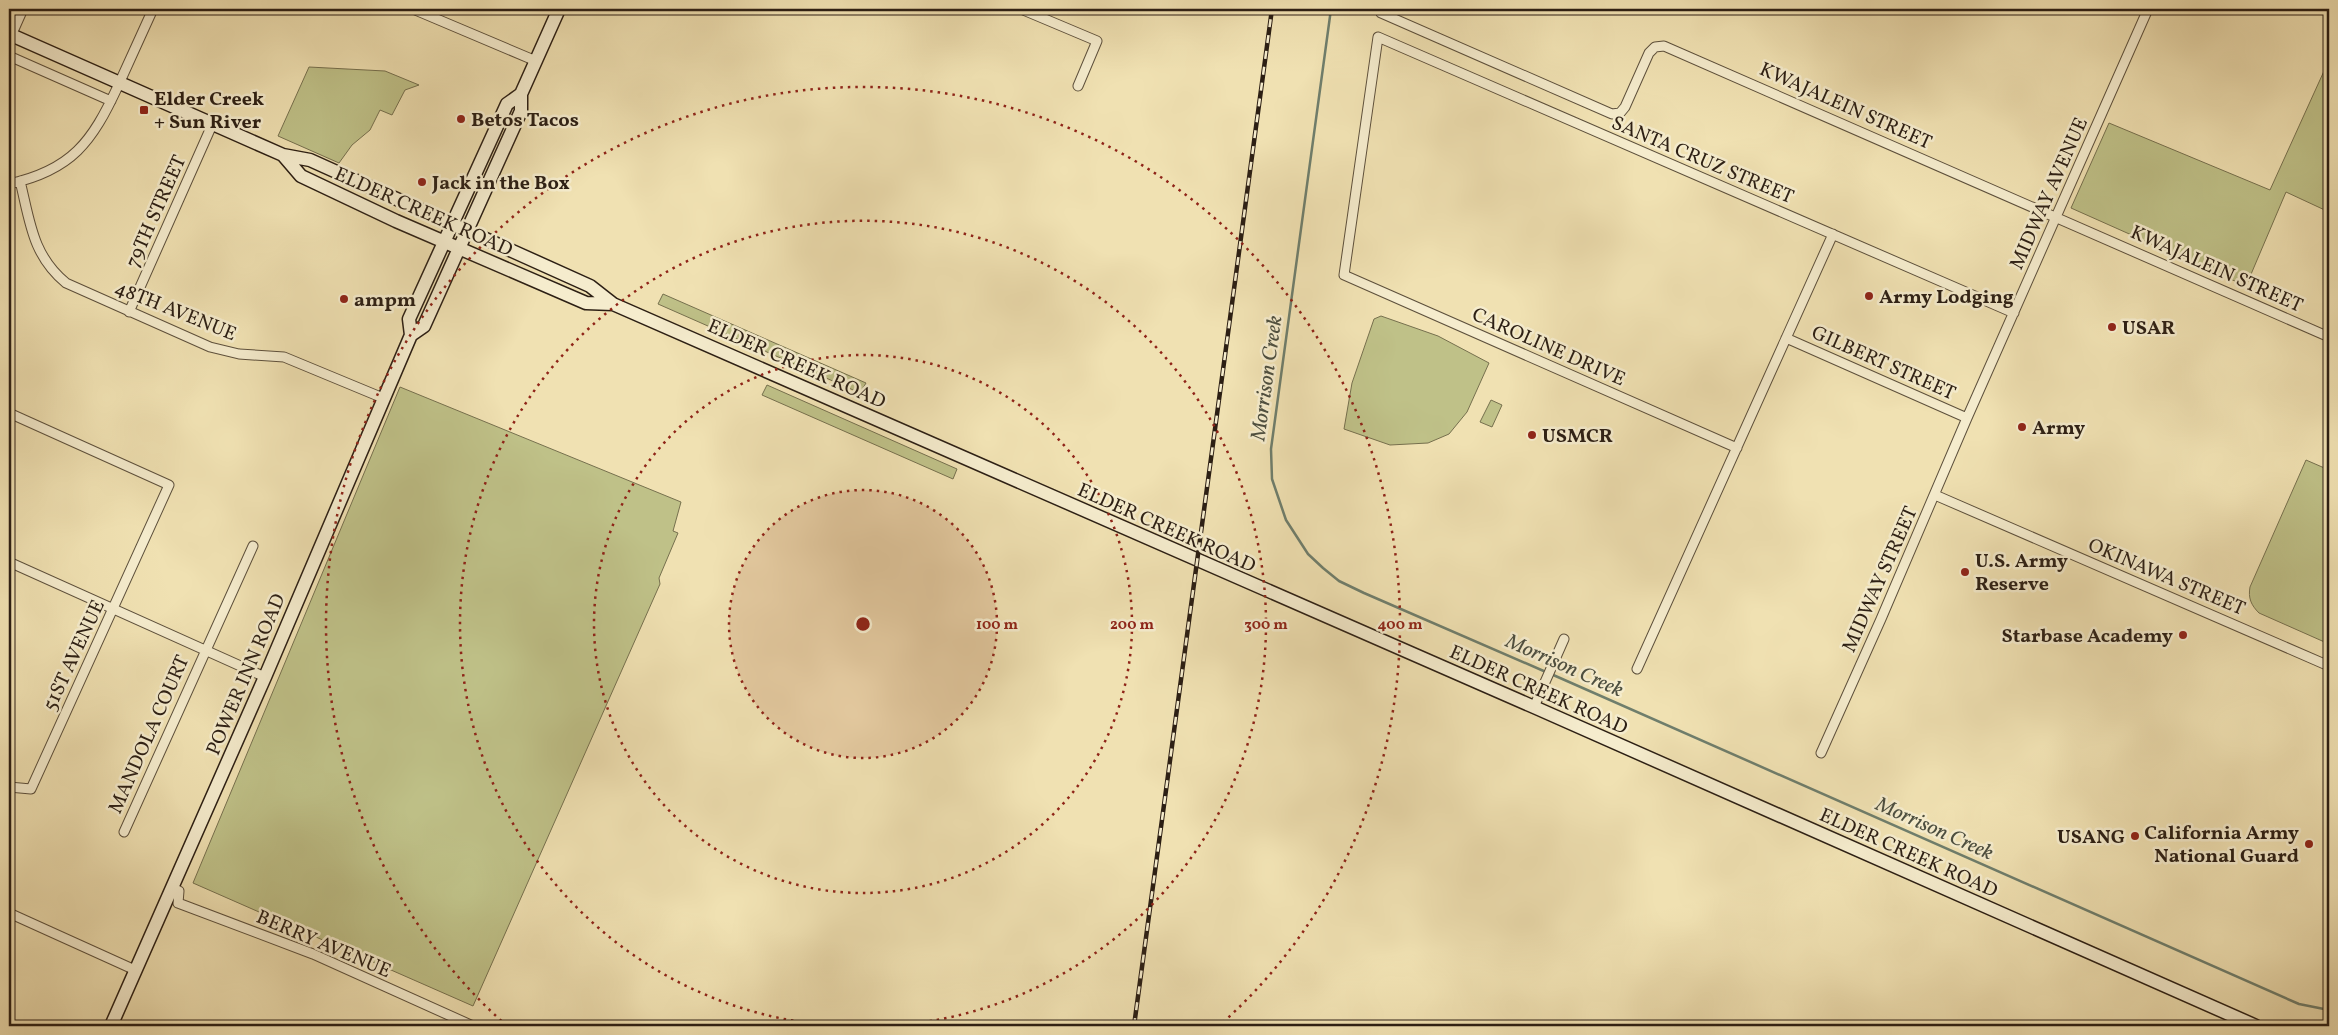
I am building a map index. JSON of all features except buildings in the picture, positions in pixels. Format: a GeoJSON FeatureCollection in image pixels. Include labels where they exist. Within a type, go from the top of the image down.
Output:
{"type":"FeatureCollection","features":[{"type":"Feature","properties":{"kind":"street"},"geometry":{"type":"LineString","coordinates":[[10,35],[23,9]]}},
{"type":"Feature","properties":{"kind":"street"},"geometry":{"type":"LineString","coordinates":[[9,184],[48,171],[74,154],[97,128],[153,9]]}},
{"type":"Feature","properties":{"kind":"street"},"geometry":{"type":"LineString","coordinates":[[413,9],[536,61]]}},
{"type":"Feature","properties":{"kind":"street","name":"POWER INN ROAD"},"geometry":{"type":"LineString","coordinates":[[111,1026],[265,677],[410,335],[409,319],[507,104],[520,94],[559,9]]}},
{"type":"Feature","properties":{"kind":"street"},"geometry":{"type":"LineString","coordinates":[[1021,9],[1097,41],[1078,86]]}},
{"type":"Feature","properties":{"kind":"street","name":"MIDWAY AVENUE"},"geometry":{"type":"LineString","coordinates":[[1967,418],[2148,9]]}},
{"type":"Feature","properties":{"kind":"street","name":"KWAJALEIN STREET"},"geometry":{"type":"LineString","coordinates":[[1381,11],[1612,114],[1620,112],[1626,107],[1649,53],[1655,47],[1664,46],[2329,337]]}},
{"type":"Feature","properties":{"kind":"street","name":"ELDER CREEK ROAD"},"geometry":{"type":"LineString","coordinates":[[10,35],[284,155],[310,160],[590,286],[613,304],[1534,707],[2256,1026]]}},
{"type":"Feature","properties":{"kind":"street","name":"SANTA CRUZ STREET"},"geometry":{"type":"LineString","coordinates":[[1378,37],[2014,313]]}},
{"type":"Feature","properties":{"kind":"street","name":"CAROLINE DRIVE"},"geometry":{"type":"LineString","coordinates":[[1378,37],[1344,275],[1737,448]]}},
{"type":"Feature","properties":{"kind":"street"},"geometry":{"type":"LineString","coordinates":[[9,56],[111,101]]}},
{"type":"Feature","properties":{"kind":"street","name":"POWER INN ROAD"},"geometry":{"type":"LineString","coordinates":[[410,335],[424,326],[521,111],[520,94]]}},
{"type":"Feature","properties":{"kind":"street","name":"79TH STREET"},"geometry":{"type":"LineString","coordinates":[[129,312],[212,124]]}},
{"type":"Feature","properties":{"kind":"street","name":"ELDER CREEK ROAD"},"geometry":{"type":"LineString","coordinates":[[284,155],[302,176],[444,242],[586,303],[613,304]]}},
{"type":"Feature","properties":{"kind":"street","name":"48TH AVENUE"},"geometry":{"type":"LineString","coordinates":[[20,181],[34,241],[46,263],[55,274],[76,288],[223,351],[269,354],[296,361],[383,398]]}},
{"type":"Feature","properties":{"kind":"street"},"geometry":{"type":"LineString","coordinates":[[1637,669],[1833,234]]}},
{"type":"Feature","properties":{"kind":"street","name":"GILBERT STREET"},"geometry":{"type":"LineString","coordinates":[[1786,338],[1967,418]]}},
{"type":"Feature","properties":{"kind":"street","name":"51ST AVENUE"},"geometry":{"type":"LineString","coordinates":[[9,413],[169,485],[31,790],[9,787]]}},
{"type":"Feature","properties":{"kind":"street","name":"MIDWAY STREET"},"geometry":{"type":"LineString","coordinates":[[1821,752],[1935,495],[1967,418]]}},
{"type":"Feature","properties":{"kind":"street","name":"OKINAWA STREET"},"geometry":{"type":"LineString","coordinates":[[1935,495],[2329,666]]}},
{"type":"Feature","properties":{"kind":"street","name":"MANDOLA COURT"},"geometry":{"type":"LineString","coordinates":[[124,832],[253,546]]}},
{"type":"Feature","properties":{"kind":"street"},"geometry":{"type":"LineString","coordinates":[[9,562],[265,677]]}},
{"type":"Feature","properties":{"kind":"street"},"geometry":{"type":"LineString","coordinates":[[1534,707],[1564,639]]}},
{"type":"Feature","properties":{"kind":"street","name":"BERRY AVENUE"},"geometry":{"type":"LineString","coordinates":[[172,888],[179,891],[178,903],[313,954],[473,1026]]}},
{"type":"Feature","properties":{"kind":"street"},"geometry":{"type":"LineString","coordinates":[[9,914],[135,970]]}},
{"type":"Feature","properties":{"kind":"green space"},"geometry":{"type":"Polygon","coordinates":[[[2329,60],[2329,212],[2286,192],[2246,286],[2071,208],[2109,123],[2270,190],[2329,60]]]}},
{"type":"Feature","properties":{"kind":"green space"},"geometry":{"type":"Polygon","coordinates":[[[309,67],[385,71],[419,85],[405,90],[392,115],[380,110],[370,130],[352,145],[339,163],[278,136],[309,67]]]}},
{"type":"Feature","properties":{"kind":"green space"},"geometry":{"type":"Polygon","coordinates":[[[663,294],[866,383],[860,393],[658,304],[663,294]]]}},
{"type":"Feature","properties":{"kind":"green space"},"geometry":{"type":"Polygon","coordinates":[[[1381,316],[1438,336],[1489,363],[1467,412],[1449,434],[1428,443],[1390,445],[1344,429],[1352,383],[1374,319],[1381,316]]]}},
{"type":"Feature","properties":{"kind":"green space"},"geometry":{"type":"Polygon","coordinates":[[[767,385],[957,469],[953,479],[762,395],[767,385]]]}},
{"type":"Feature","properties":{"kind":"green space"},"geometry":{"type":"Polygon","coordinates":[[[400,387],[681,502],[673,531],[678,533],[659,578],[660,584],[473,1006],[193,883],[400,387]]]}},
{"type":"Feature","properties":{"kind":"green space"},"geometry":{"type":"Polygon","coordinates":[[[1491,400],[1502,405],[1492,427],[1480,422],[1491,400]]]}},
{"type":"Feature","properties":{"kind":"green space"},"geometry":{"type":"Polygon","coordinates":[[[2306,460],[2329,470],[2329,644],[2259,613],[2252,604],[2249,595],[2250,587],[2306,460]]]}},
{"type":"Feature","properties":{"kind":"waterway","name":"Morrison Creek"},"geometry":{"type":"LineString","coordinates":[[1331,9],[1271,449],[1272,479],[1286,520],[1308,554],[1339,581],[1546,672]]}},
{"type":"Feature","properties":{"kind":"waterway","name":"Morrison Creek"},"geometry":{"type":"LineString","coordinates":[[1551,674],[2299,1004],[2329,1010]]}},
{"type":"Feature","properties":{"kind":"railway"},"geometry":{"type":"LineString","coordinates":[[1134,1026],[1272,9]]}},
{"type":"Feature","properties":{"kind":"place","name":"Elder Creek + Sun River"},"geometry":{"type":"Point","coordinates":[144,110]}},
{"type":"Feature","properties":{"kind":"place","name":"Betos Tacos"},"geometry":{"type":"Point","coordinates":[461,119]}},
{"type":"Feature","properties":{"kind":"place","name":"Jack in the Box"},"geometry":{"type":"Point","coordinates":[422,182]}},
{"type":"Feature","properties":{"kind":"place","name":"Army Lodging"},"geometry":{"type":"Point","coordinates":[1869,296]}},
{"type":"Feature","properties":{"kind":"place","name":"ampm"},"geometry":{"type":"Point","coordinates":[344,299]}},
{"type":"Feature","properties":{"kind":"place","name":"USAR"},"geometry":{"type":"Point","coordinates":[2112,327]}},
{"type":"Feature","properties":{"kind":"place","name":"Army"},"geometry":{"type":"Point","coordinates":[2022,427]}},
{"type":"Feature","properties":{"kind":"place","name":"USMCR"},"geometry":{"type":"Point","coordinates":[1532,435]}},
{"type":"Feature","properties":{"kind":"place","name":"U.S. Army Reserve"},"geometry":{"type":"Point","coordinates":[1965,572]}},
{"type":"Feature","properties":{"kind":"place","name":"Starbase Academy"},"geometry":{"type":"Point","coordinates":[2183,635]}},
{"type":"Feature","properties":{"kind":"place","name":"USANG"},"geometry":{"type":"Point","coordinates":[2135,836]}},
{"type":"Feature","properties":{"kind":"place","name":"California Army National Guard"},"geometry":{"type":"Point","coordinates":[2309,844]}}]}
